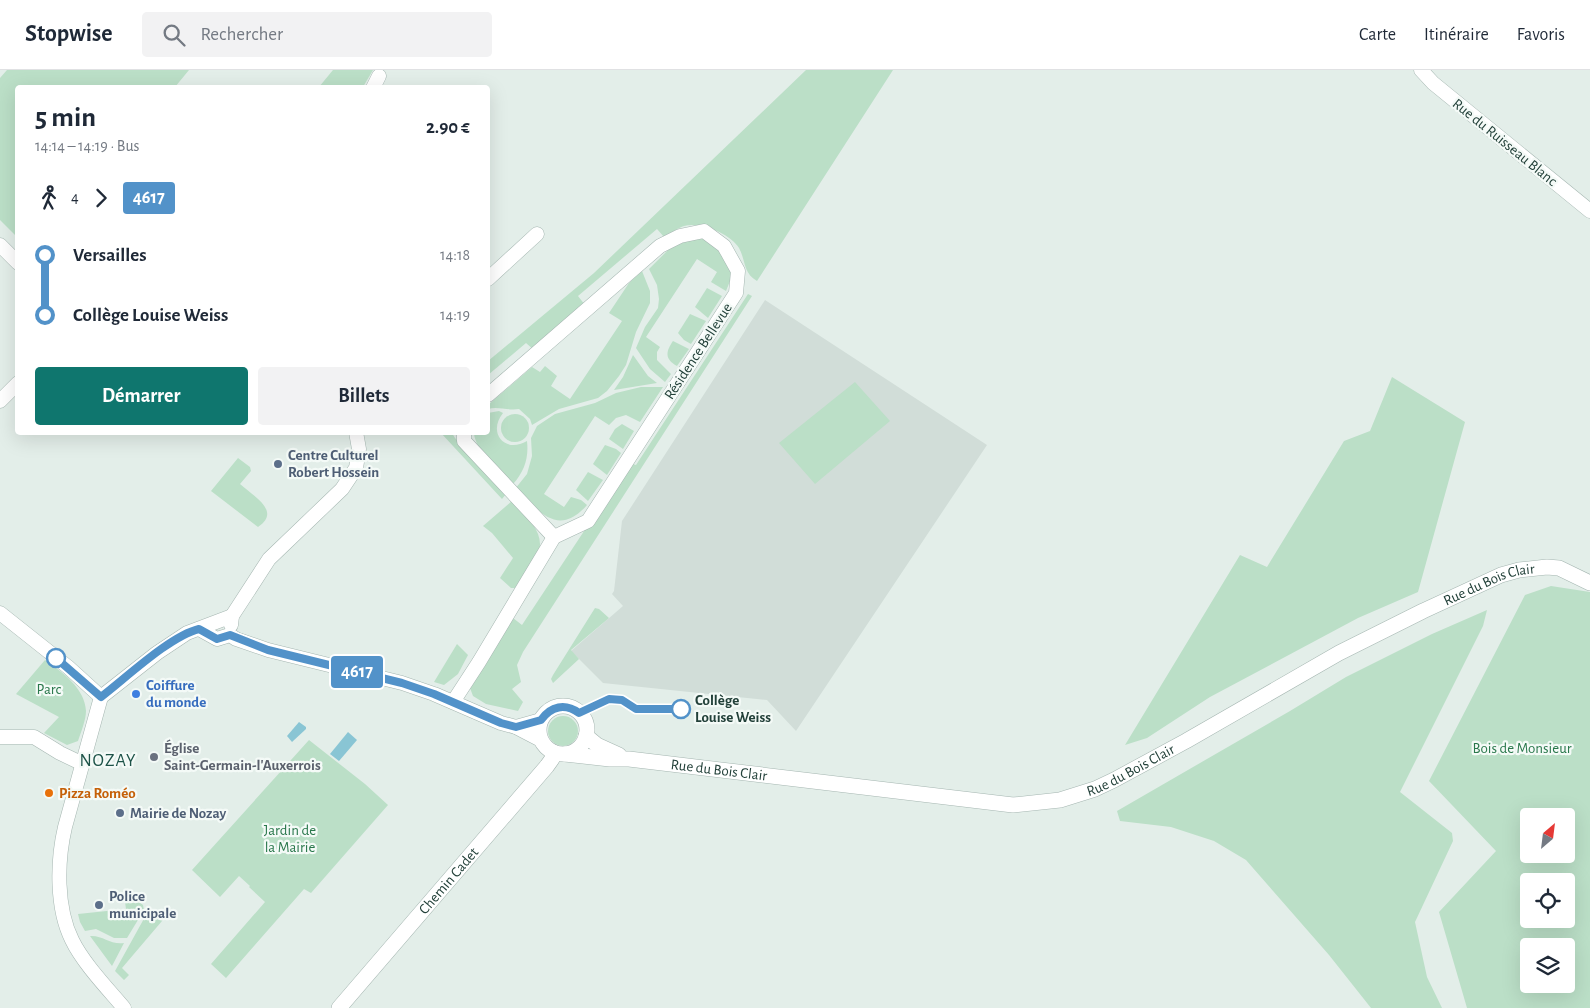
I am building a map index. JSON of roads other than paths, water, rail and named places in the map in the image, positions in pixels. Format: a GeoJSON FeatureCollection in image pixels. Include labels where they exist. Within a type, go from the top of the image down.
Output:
{"type":"FeatureCollection","features":[{"type":"Feature","properties":{"kind":"street","name":"Rue du Ruisseau Blanc"},"geometry":{"type":"LineString","coordinates":[[1421,70],[1434,83],[1590,211]]}},
{"type":"Feature","properties":{"kind":"street","name":"Résidence Bellevue"},"geometry":{"type":"LineString","coordinates":[[490,393],[660,246],[673,239],[704,231],[724,246],[738,271],[736,293],[588,521],[554,537]]}},
{"type":"Feature","properties":{"kind":"street"},"geometry":{"type":"LineString","coordinates":[[490,277],[537,234]]}},
{"type":"Feature","properties":{"kind":"street"},"geometry":{"type":"LineString","coordinates":[[0,245],[15,260]]}},
{"type":"Feature","properties":{"kind":"street"},"geometry":{"type":"LineString","coordinates":[[0,401],[15,386]]}},
{"type":"Feature","properties":{"kind":"street"},"geometry":{"type":"LineString","coordinates":[[230,635],[232,616],[269,559],[342,489],[356,468],[359,449],[357,435]]}},
{"type":"Feature","properties":{"kind":"street"},"geometry":{"type":"LineString","coordinates":[[452,702],[479,662],[554,537],[464,441],[464,435]]}},
{"type":"Feature","properties":{"kind":"street","name":"Rue du Bois Clair"},"geometry":{"type":"LineString","coordinates":[[559,753],[610,759],[629,759],[1013,805],[1060,800],[1114,780],[1339,654],[1423,611],[1501,575],[1519,570],[1547,567],[1559,568],[1589,582]]}},
{"type":"Feature","properties":{"kind":"street"},"geometry":{"type":"LineString","coordinates":[[0,614],[68,667],[101,697]]}},
{"type":"Feature","properties":{"kind":"street"},"geometry":{"type":"LineString","coordinates":[[124,1008],[83,957],[71,938],[65,920],[60,888],[60,845],[101,697],[157,653],[187,633],[232,616]]}},
{"type":"Feature","properties":{"kind":"street"},"geometry":{"type":"LineString","coordinates":[[199,629],[217,639],[230,635],[268,650],[402,683],[501,723],[516,727],[541,740]]}},
{"type":"Feature","properties":{"kind":"street"},"geometry":{"type":"LineString","coordinates":[[516,727],[541,720],[551,709],[566,706],[573,709],[583,718],[586,724],[586,736],[578,748],[559,753],[548,749],[541,740],[539,734],[541,720]]}},
{"type":"Feature","properties":{"kind":"street","name":"Rue du Bois Clair"},"geometry":{"type":"LineString","coordinates":[[586,736],[605,749],[629,759]]}},
{"type":"Feature","properties":{"kind":"street"},"geometry":{"type":"LineString","coordinates":[[0,737],[34,738],[83,764]]}},
{"type":"Feature","properties":{"kind":"street","name":"Chemin Cadet"},"geometry":{"type":"LineString","coordinates":[[339,1008],[559,753]]}},
{"type":"Feature","properties":{"kind":"water"},"geometry":{"type":"Polygon","coordinates":[[[299,722],[306,729],[292,742],[287,736],[299,722]]]}},
{"type":"Feature","properties":{"kind":"water"},"geometry":{"type":"Polygon","coordinates":[[[348,732],[357,740],[339,761],[330,754],[348,732]]]}},
{"type":"Feature","properties":{"kind":"place","name":"Centre Culturel Robert Hossein"},"geometry":{"type":"Point","coordinates":[278,464]}},
{"type":"Feature","properties":{"kind":"place","name":"Coiffure du monde"},"geometry":{"type":"Point","coordinates":[136,694]}},
{"type":"Feature","properties":{"kind":"place","name":"Collège Louise Weiss"},"geometry":{"type":"Point","coordinates":[681,709]}},
{"type":"Feature","properties":{"kind":"place","name":"Église Saint-Germain-l'Auxerrois"},"geometry":{"type":"Point","coordinates":[154,757]}},
{"type":"Feature","properties":{"kind":"place","name":"Pizza Roméo"},"geometry":{"type":"Point","coordinates":[49,793]}},
{"type":"Feature","properties":{"kind":"place","name":"Mairie de Nozay"},"geometry":{"type":"Point","coordinates":[120,813]}},
{"type":"Feature","properties":{"kind":"place","name":"Police municipale"},"geometry":{"type":"Point","coordinates":[99,905]}},
{"type":"Feature","properties":{"kind":"district","name":"NOZAY"},"geometry":{"type":"Point","coordinates":[108,760]}},
{"type":"Feature","properties":{"kind":"park label","name":"Parc"},"geometry":{"type":"Point","coordinates":[49,689]}},
{"type":"Feature","properties":{"kind":"park label","name":"Bois de Monsieur"},"geometry":{"type":"Point","coordinates":[1522,748]}},
{"type":"Feature","properties":{"kind":"park label","name":"Jardin de la Mairie"},"geometry":{"type":"Point","coordinates":[290,838]}}]}
